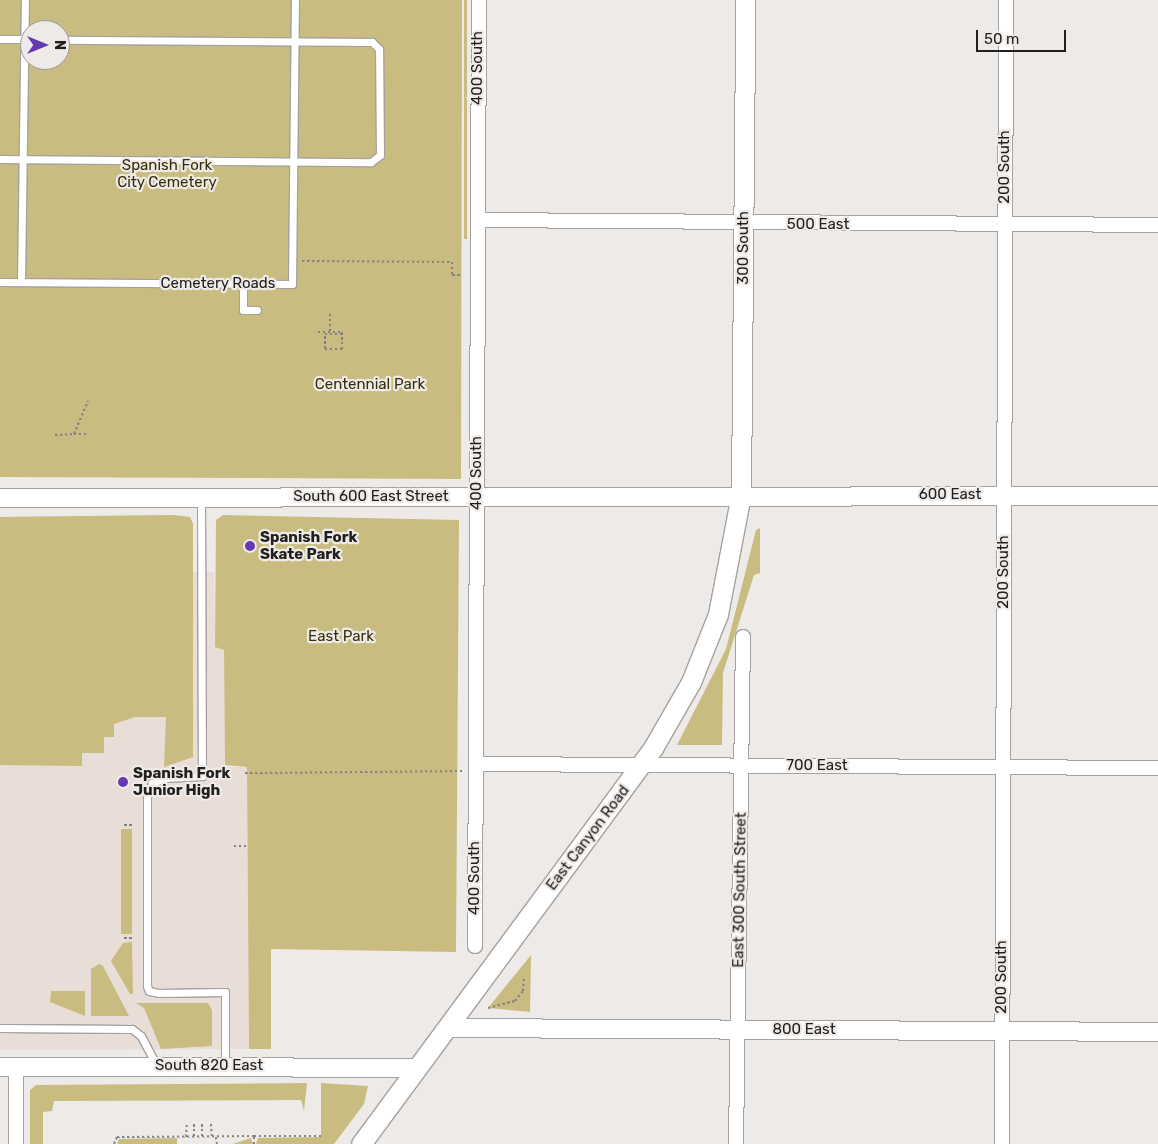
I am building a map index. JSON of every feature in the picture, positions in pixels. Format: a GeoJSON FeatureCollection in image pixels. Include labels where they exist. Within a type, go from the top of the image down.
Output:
{"type":"FeatureCollection","features":[{"type":"Feature","properties":{"kind":"main road","name":"300 South"},"geometry":{"type":"LineString","coordinates":[[742,495],[745,0]]}},
{"type":"Feature","properties":{"kind":"main road","name":"East Canyon Road"},"geometry":{"type":"LineString","coordinates":[[361,1144],[450,1028],[644,762],[684,696],[711,636],[732,560],[742,495]]}},
{"type":"Feature","properties":{"kind":"street","name":"400 South"},"geometry":{"type":"LineString","coordinates":[[475,946],[479,0]]}},
{"type":"Feature","properties":{"kind":"street","name":"200 South"},"geometry":{"type":"LineString","coordinates":[[1002,1144],[1006,0]]}},
{"type":"Feature","properties":{"kind":"street","name":"500 East"},"geometry":{"type":"LineString","coordinates":[[478,220],[1005,226],[1158,225]]}},
{"type":"Feature","properties":{"kind":"street","name":"600 East"},"geometry":{"type":"LineString","coordinates":[[742,495],[1004,494],[1158,496]]}},
{"type":"Feature","properties":{"kind":"street","name":"South 600 East Street"},"geometry":{"type":"LineString","coordinates":[[0,498],[742,495]]}},
{"type":"Feature","properties":{"kind":"street","name":"East 300 South Street"},"geometry":{"type":"LineString","coordinates":[[736,1144],[743,637]]}},
{"type":"Feature","properties":{"kind":"street","name":"700 East"},"geometry":{"type":"LineString","coordinates":[[476,764],[644,762],[742,765],[1158,768]]}},
{"type":"Feature","properties":{"kind":"street","name":"800 East"},"geometry":{"type":"LineString","coordinates":[[450,1028],[1158,1032]]}},
{"type":"Feature","properties":{"kind":"street","name":"South 820 East"},"geometry":{"type":"LineString","coordinates":[[8,1067],[225,1065],[418,1068]]}},
{"type":"Feature","properties":{"kind":"street"},"geometry":{"type":"LineString","coordinates":[[8,1067],[16,1144]]}},
{"type":"Feature","properties":{"kind":"lane"},"geometry":{"type":"LineString","coordinates":[[25,0],[26,20]]}},
{"type":"Feature","properties":{"kind":"lane","name":"Cemetery Roads"},"geometry":{"type":"LineString","coordinates":[[0,282],[292,284],[295,0]]}},
{"type":"Feature","properties":{"kind":"lane"},"geometry":{"type":"LineString","coordinates":[[0,39],[20,39]]}},
{"type":"Feature","properties":{"kind":"lane"},"geometry":{"type":"LineString","coordinates":[[0,159],[371,162],[380,155],[377,44],[70,40]]}},
{"type":"Feature","properties":{"kind":"lane"},"geometry":{"type":"LineString","coordinates":[[21,282],[26,70]]}},
{"type":"Feature","properties":{"kind":"lane"},"geometry":{"type":"LineString","coordinates":[[243,284],[243,310],[257,310]]}},
{"type":"Feature","properties":{"kind":"lane"},"geometry":{"type":"LineString","coordinates":[[201,498],[202,776],[165,778],[152,783],[147,796],[147,986],[159,993],[225,992],[225,1065]]}},
{"type":"Feature","properties":{"kind":"lane"},"geometry":{"type":"LineString","coordinates":[[0,1028],[132,1029],[142,1036],[157,1066]]}},
{"type":"Feature","properties":{"kind":"path"},"geometry":{"type":"LineString","coordinates":[[292,260],[452,262],[452,275],[462,275]]}},
{"type":"Feature","properties":{"kind":"path"},"geometry":{"type":"LineString","coordinates":[[330,314],[332,334]]}},
{"type":"Feature","properties":{"kind":"path"},"geometry":{"type":"LineString","coordinates":[[318,332],[342,334],[342,349],[325,349],[325,334],[332,334]]}},
{"type":"Feature","properties":{"kind":"path"},"geometry":{"type":"LineString","coordinates":[[74,434],[88,401]]}},
{"type":"Feature","properties":{"kind":"path"},"geometry":{"type":"LineString","coordinates":[[55,435],[86,434]]}},
{"type":"Feature","properties":{"kind":"path"},"geometry":{"type":"LineString","coordinates":[[245,772],[463,771]]}},
{"type":"Feature","properties":{"kind":"path"},"geometry":{"type":"LineString","coordinates":[[124,825],[134,825]]}},
{"type":"Feature","properties":{"kind":"path"},"geometry":{"type":"LineString","coordinates":[[234,846],[246,846]]}},
{"type":"Feature","properties":{"kind":"path"},"geometry":{"type":"LineString","coordinates":[[124,938],[134,938]]}},
{"type":"Feature","properties":{"kind":"path"},"geometry":{"type":"LineString","coordinates":[[488,1008],[515,1001],[523,991],[524,978]]}},
{"type":"Feature","properties":{"kind":"path"},"geometry":{"type":"LineString","coordinates":[[186,1137],[187,1124]]}},
{"type":"Feature","properties":{"kind":"path"},"geometry":{"type":"LineString","coordinates":[[194,1124],[194,1137]]}},
{"type":"Feature","properties":{"kind":"path"},"geometry":{"type":"LineString","coordinates":[[202,1124],[202,1137]]}},
{"type":"Feature","properties":{"kind":"path"},"geometry":{"type":"LineString","coordinates":[[211,1124],[212,1137]]}},
{"type":"Feature","properties":{"kind":"path"},"geometry":{"type":"LineString","coordinates":[[254,1136],[254,1144]]}},
{"type":"Feature","properties":{"kind":"path"},"geometry":{"type":"LineString","coordinates":[[114,1144],[117,1137],[321,1136]]}},
{"type":"Feature","properties":{"kind":"path"},"geometry":{"type":"LineString","coordinates":[[216,1137],[217,1144]]}},
{"type":"Feature","properties":{"kind":"shaded area","name":"Spanish Fork Junior High"},"geometry":{"type":"Polygon","coordinates":[[[173,515],[190,517],[193,524],[193,572],[214,572],[215,647],[224,649],[225,761],[228,767],[247,767],[249,1049],[0,1050],[0,517],[173,515]]]}},
{"type":"Feature","properties":{"kind":"green space","name":"Spanish Fork City Cemetery"},"geometry":{"type":"Polygon","coordinates":[[[0,0],[462,0],[461,479],[0,477],[0,0]]]}},
{"type":"Feature","properties":{"kind":"green space"},"geometry":{"type":"Polygon","coordinates":[[[464,0],[467,0],[467,239],[464,239],[464,0]]]}},
{"type":"Feature","properties":{"kind":"green space"},"geometry":{"type":"Polygon","coordinates":[[[173,515],[190,517],[193,524],[193,757],[164,767],[166,717],[135,717],[114,724],[114,737],[104,737],[104,753],[82,753],[82,766],[0,765],[0,517],[173,515]]]}},
{"type":"Feature","properties":{"kind":"green space","name":"East Park"},"geometry":{"type":"Polygon","coordinates":[[[223,515],[459,520],[456,952],[271,949],[271,1049],[249,1049],[247,767],[225,765],[224,650],[215,647],[216,520],[223,515]]]}},
{"type":"Feature","properties":{"kind":"green space"},"geometry":{"type":"Polygon","coordinates":[[[760,528],[760,573],[754,575],[723,673],[722,745],[677,745],[726,649],[756,530],[760,528]]]}},
{"type":"Feature","properties":{"kind":"green space"},"geometry":{"type":"Polygon","coordinates":[[[121,829],[132,829],[132,934],[121,934],[121,829]]]}},
{"type":"Feature","properties":{"kind":"green space"},"geometry":{"type":"Polygon","coordinates":[[[132,942],[133,994],[130,994],[111,961],[123,943],[132,942]]]}},
{"type":"Feature","properties":{"kind":"green space"},"geometry":{"type":"Polygon","coordinates":[[[531,955],[530,1012],[488,1008],[492,1003],[531,955]]]}},
{"type":"Feature","properties":{"kind":"green space"},"geometry":{"type":"Polygon","coordinates":[[[99,964],[103,966],[129,1016],[91,1016],[91,969],[99,964]]]}},
{"type":"Feature","properties":{"kind":"green space"},"geometry":{"type":"Polygon","coordinates":[[[51,991],[85,991],[85,1016],[50,1002],[51,991]]]}},
{"type":"Feature","properties":{"kind":"green space"},"geometry":{"type":"Polygon","coordinates":[[[136,1003],[208,1003],[212,1010],[212,1046],[161,1049],[144,1008],[136,1003]]]}},
{"type":"Feature","properties":{"kind":"green space"},"geometry":{"type":"Polygon","coordinates":[[[307,1083],[304,1111],[301,1100],[54,1101],[52,1111],[43,1112],[43,1144],[30,1144],[30,1090],[36,1085],[307,1083]]]}},
{"type":"Feature","properties":{"kind":"green space"},"geometry":{"type":"Polygon","coordinates":[[[321,1083],[368,1086],[364,1104],[334,1144],[256,1144],[258,1138],[321,1137],[321,1083]]]}},
{"type":"Feature","properties":{"kind":"green space"},"geometry":{"type":"Polygon","coordinates":[[[177,1138],[177,1144],[117,1144],[119,1139],[177,1138]]]}},
{"type":"Feature","properties":{"kind":"green space"},"geometry":{"type":"Polygon","coordinates":[[[251,1138],[252,1144],[233,1144],[251,1138]]]}},
{"type":"Feature","properties":{"kind":"place","name":"Spanish Fork Skate Park"},"geometry":{"type":"Point","coordinates":[250,546]}},
{"type":"Feature","properties":{"kind":"place","name":"Spanish Fork Junior High"},"geometry":{"type":"Point","coordinates":[123,782]}},
{"type":"Feature","properties":{"kind":"park label","name":"Centennial Park"},"geometry":{"type":"Point","coordinates":[370,385]}}]}
